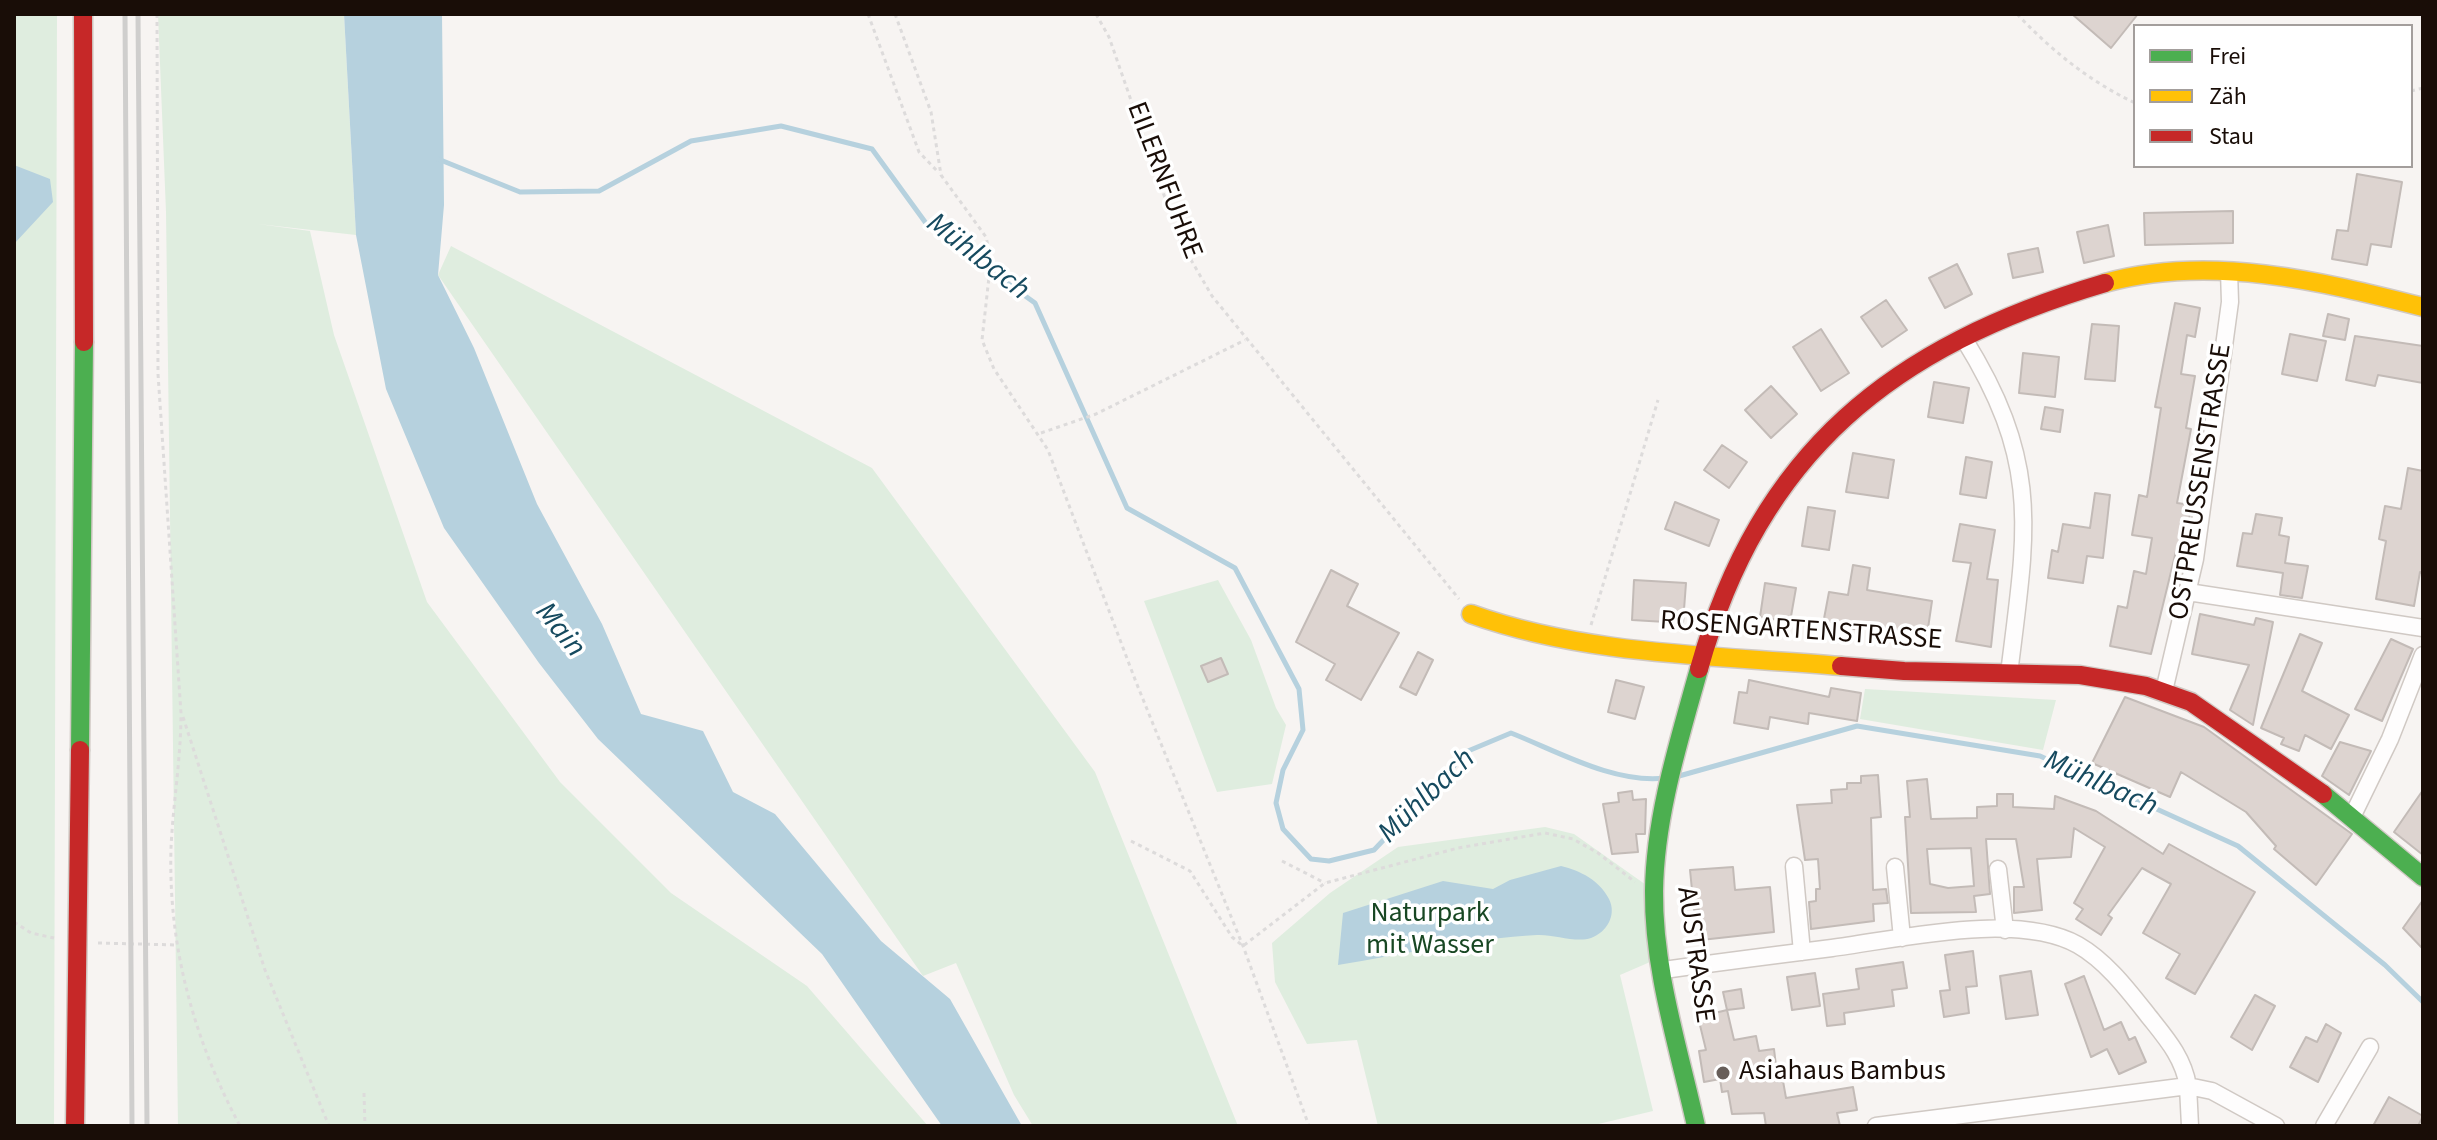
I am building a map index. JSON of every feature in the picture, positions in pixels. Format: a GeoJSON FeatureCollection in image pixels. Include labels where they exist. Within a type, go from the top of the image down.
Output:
{"type":"FeatureCollection","features":[{"type":"Feature","properties":{"kind":"street"},"geometry":{"type":"LineString","coordinates":[[75,1126],[85,312],[83,14]]}},
{"type":"Feature","properties":{"kind":"street","name":"AUSTRASSE"},"geometry":{"type":"LineString","coordinates":[[1696,1126],[1664,970],[1654,897],[1657,852],[1667,790],[1703,652],[1750,534],[1802,461],[1851,412],[1964,339],[2025,309],[2094,285],[2148,274],[2229,271],[2318,281],[2423,307]]}},
{"type":"Feature","properties":{"kind":"street","name":"OSTPREUSSENSTRASSE"},"geometry":{"type":"LineString","coordinates":[[2164,691],[2188,592],[2230,302],[2229,271]]}},
{"type":"Feature","properties":{"kind":"street"},"geometry":{"type":"LineString","coordinates":[[1964,339],[2004,414],[2018,451],[2023,483],[2025,528],[2009,674]]}},
{"type":"Feature","properties":{"kind":"street"},"geometry":{"type":"LineString","coordinates":[[2188,592],[2423,628]]}},
{"type":"Feature","properties":{"kind":"street","name":"ROSENGARTENSTRASSE"},"geometry":{"type":"LineString","coordinates":[[1471,614],[1519,631],[1586,644],[1852,667],[2080,675],[2164,691],[2191,702],[2223,722],[2353,815],[2423,877]]}},
{"type":"Feature","properties":{"kind":"street"},"geometry":{"type":"LineString","coordinates":[[2353,815],[2390,739],[2422,660]]}},
{"type":"Feature","properties":{"kind":"street"},"geometry":{"type":"LineString","coordinates":[[1794,866],[1802,952]]}},
{"type":"Feature","properties":{"kind":"street"},"geometry":{"type":"LineString","coordinates":[[1895,867],[1902,938]]}},
{"type":"Feature","properties":{"kind":"street"},"geometry":{"type":"LineString","coordinates":[[1998,869],[2005,930]]}},
{"type":"Feature","properties":{"kind":"street"},"geometry":{"type":"LineString","coordinates":[[1664,970],[1902,938],[2005,930],[2031,932],[2078,945],[2101,962],[2133,996],[2177,1053],[2188,1086],[2190,1126]]}},
{"type":"Feature","properties":{"kind":"street"},"geometry":{"type":"LineString","coordinates":[[2324,1126],[2370,1047]]}},
{"type":"Feature","properties":{"kind":"street"},"geometry":{"type":"LineString","coordinates":[[1876,1126],[2188,1086],[2212,1091],[2276,1126]]}},
{"type":"Feature","properties":{"kind":"path"},"geometry":{"type":"LineString","coordinates":[[157,14],[158,374],[181,713],[181,763],[171,848],[178,945],[187,1002],[217,1083],[240,1126]]}},
{"type":"Feature","properties":{"kind":"path"},"geometry":{"type":"LineString","coordinates":[[868,14],[919,152],[941,175],[986,237],[991,259],[982,340],[994,369],[1040,433],[1243,946],[1309,1126]]}},
{"type":"Feature","properties":{"kind":"path"},"geometry":{"type":"LineString","coordinates":[[895,14],[931,112],[941,175]]}},
{"type":"Feature","properties":{"kind":"path","name":"EILERNFUHRE"},"geometry":{"type":"LineString","coordinates":[[1096,14],[1109,37],[1180,241],[1212,296],[1245,340]]}},
{"type":"Feature","properties":{"kind":"path"},"geometry":{"type":"LineString","coordinates":[[2017,14],[2050,48],[2100,86],[2133,102]]}},
{"type":"Feature","properties":{"kind":"path"},"geometry":{"type":"LineString","coordinates":[[1040,433],[1096,414],[1245,340],[1471,614]]}},
{"type":"Feature","properties":{"kind":"path"},"geometry":{"type":"LineString","coordinates":[[1586,644],[1658,400]]}},
{"type":"Feature","properties":{"kind":"path"},"geometry":{"type":"LineString","coordinates":[[181,713],[265,970],[329,1126]]}},
{"type":"Feature","properties":{"kind":"path"},"geometry":{"type":"LineString","coordinates":[[1243,946],[1325,883],[1458,848],[1545,833],[1573,839],[1598,853],[1654,897]]}},
{"type":"Feature","properties":{"kind":"path"},"geometry":{"type":"LineString","coordinates":[[1131,841],[1190,871],[1222,915],[1232,937],[1243,946]]}},
{"type":"Feature","properties":{"kind":"path"},"geometry":{"type":"LineString","coordinates":[[1282,861],[1325,883]]}},
{"type":"Feature","properties":{"kind":"path"},"geometry":{"type":"LineString","coordinates":[[14,922],[31,933],[77,942],[178,945]]}},
{"type":"Feature","properties":{"kind":"path"},"geometry":{"type":"LineString","coordinates":[[364,1093],[365,1126]]}},
{"type":"Feature","properties":{"kind":"green space"},"geometry":{"type":"Polygon","coordinates":[[[14,14],[57,14],[54,1126],[14,1126],[14,14]]]}},
{"type":"Feature","properties":{"kind":"green space"},"geometry":{"type":"Polygon","coordinates":[[[158,14],[344,14],[356,235],[258,224],[310,231],[334,335],[427,602],[560,782],[671,893],[807,986],[928,1126],[178,1126],[166,212],[158,14]]]}},
{"type":"Feature","properties":{"kind":"green space"},"geometry":{"type":"Polygon","coordinates":[[[451,246],[872,468],[1095,772],[1238,1126],[1033,1126],[1014,1095],[956,963],[923,976],[438,275],[451,246]]]}},
{"type":"Feature","properties":{"kind":"green space"},"geometry":{"type":"Polygon","coordinates":[[[1218,580],[1251,640],[1276,708],[1286,725],[1272,784],[1217,792],[1144,601],[1218,580]]]}},
{"type":"Feature","properties":{"kind":"green space"},"geometry":{"type":"Polygon","coordinates":[[[1865,689],[2056,700],[2043,750],[1860,719],[1865,689]]]}},
{"type":"Feature","properties":{"kind":"green space","name":"Naturpark mit Wasser"},"geometry":{"type":"Polygon","coordinates":[[[1545,827],[1574,834],[1649,887],[1657,959],[1620,975],[1653,1111],[1590,1126],[1378,1126],[1357,1040],[1307,1044],[1275,982],[1272,943],[1330,893],[1398,847],[1545,827]]]}},
{"type":"Feature","properties":{"kind":"water","name":"Main"},"geometry":{"type":"Polygon","coordinates":[[[344,14],[442,14],[444,205],[438,275],[474,348],[537,504],[602,624],[641,714],[703,731],[733,792],[775,814],[881,941],[950,999],[1022,1126],[942,1126],[822,954],[598,739],[539,663],[444,528],[386,389],[356,235],[344,14]]]}},
{"type":"Feature","properties":{"kind":"water"},"geometry":{"type":"Polygon","coordinates":[[[14,165],[50,179],[53,202],[14,244],[14,165]]]}},
{"type":"Feature","properties":{"kind":"water"},"geometry":{"type":"Polygon","coordinates":[[[1561,866],[1589,877],[1609,899],[1612,911],[1609,922],[1602,932],[1591,938],[1513,937],[1338,965],[1343,913],[1443,881],[1493,889],[1510,880],[1561,866]]]}},
{"type":"Feature","properties":{"kind":"building"},"geometry":{"type":"Polygon","coordinates":[[[2072,14],[2138,14],[2111,48],[2072,14]]]}},
{"type":"Feature","properties":{"kind":"building"},"geometry":{"type":"Polygon","coordinates":[[[2357,174],[2402,182],[2391,247],[2371,244],[2367,265],[2332,259],[2337,230],[2348,231],[2357,174]]]}},
{"type":"Feature","properties":{"kind":"building"},"geometry":{"type":"Polygon","coordinates":[[[2233,211],[2233,243],[2145,245],[2144,213],[2233,211]]]}},
{"type":"Feature","properties":{"kind":"building"},"geometry":{"type":"Polygon","coordinates":[[[2108,225],[2114,256],[2084,263],[2077,232],[2108,225]]]}},
{"type":"Feature","properties":{"kind":"building"},"geometry":{"type":"Polygon","coordinates":[[[2038,248],[2043,272],[2013,278],[2008,254],[2038,248]]]}},
{"type":"Feature","properties":{"kind":"building"},"geometry":{"type":"Polygon","coordinates":[[[1957,264],[1972,294],[1945,308],[1929,278],[1957,264]]]}},
{"type":"Feature","properties":{"kind":"building"},"geometry":{"type":"Polygon","coordinates":[[[1886,300],[1907,330],[1882,347],[1861,317],[1886,300]]]}},
{"type":"Feature","properties":{"kind":"building"},"geometry":{"type":"Polygon","coordinates":[[[2175,303],[2200,308],[2195,337],[2187,335],[2181,374],[2195,376],[2186,428],[2191,429],[2177,503],[2191,505],[2186,544],[2178,543],[2151,654],[2110,646],[2118,606],[2127,608],[2134,571],[2146,574],[2152,538],[2132,535],[2139,495],[2147,497],[2161,408],[2155,407],[2175,303]]]}},
{"type":"Feature","properties":{"kind":"building"},"geometry":{"type":"Polygon","coordinates":[[[2328,314],[2349,319],[2345,340],[2323,336],[2328,314]]]}},
{"type":"Feature","properties":{"kind":"building"},"geometry":{"type":"Polygon","coordinates":[[[2092,324],[2119,326],[2115,381],[2085,379],[2092,324]]]}},
{"type":"Feature","properties":{"kind":"building"},"geometry":{"type":"Polygon","coordinates":[[[1821,329],[1849,373],[1821,391],[1793,347],[1821,329]]]}},
{"type":"Feature","properties":{"kind":"building"},"geometry":{"type":"Polygon","coordinates":[[[2290,334],[2326,341],[2317,381],[2282,374],[2290,334]]]}},
{"type":"Feature","properties":{"kind":"building"},"geometry":{"type":"Polygon","coordinates":[[[2355,336],[2423,346],[2423,383],[2378,375],[2375,386],[2346,380],[2355,336]]]}},
{"type":"Feature","properties":{"kind":"building"},"geometry":{"type":"Polygon","coordinates":[[[2023,353],[2059,357],[2055,397],[2019,393],[2023,353]]]}},
{"type":"Feature","properties":{"kind":"building"},"geometry":{"type":"Polygon","coordinates":[[[1934,382],[1969,388],[1963,423],[1928,417],[1934,382]]]}},
{"type":"Feature","properties":{"kind":"building"},"geometry":{"type":"Polygon","coordinates":[[[1771,386],[1797,414],[1771,438],[1745,410],[1771,386]]]}},
{"type":"Feature","properties":{"kind":"building"},"geometry":{"type":"Polygon","coordinates":[[[2045,407],[2063,410],[2060,432],[2041,429],[2045,407]]]}},
{"type":"Feature","properties":{"kind":"building"},"geometry":{"type":"Polygon","coordinates":[[[1722,445],[1747,462],[1729,488],[1704,470],[1722,445]]]}},
{"type":"Feature","properties":{"kind":"building"},"geometry":{"type":"Polygon","coordinates":[[[1853,453],[1894,460],[1888,498],[1846,492],[1853,453]]]}},
{"type":"Feature","properties":{"kind":"building"},"geometry":{"type":"Polygon","coordinates":[[[1966,457],[1992,462],[1986,498],[1960,494],[1966,457]]]}},
{"type":"Feature","properties":{"kind":"building"},"geometry":{"type":"Polygon","coordinates":[[[2408,468],[2423,471],[2423,573],[2420,572],[2414,606],[2376,599],[2386,541],[2379,539],[2385,506],[2401,509],[2408,468]]]}},
{"type":"Feature","properties":{"kind":"building"},"geometry":{"type":"Polygon","coordinates":[[[2095,493],[2110,495],[2103,558],[2087,556],[2083,583],[2048,578],[2052,550],[2058,552],[2063,524],[2090,528],[2095,493]]]}},
{"type":"Feature","properties":{"kind":"building"},"geometry":{"type":"Polygon","coordinates":[[[1675,502],[1719,520],[1709,546],[1665,529],[1675,502]]]}},
{"type":"Feature","properties":{"kind":"building"},"geometry":{"type":"Polygon","coordinates":[[[1808,507],[1835,511],[1829,550],[1802,546],[1808,507]]]}},
{"type":"Feature","properties":{"kind":"building"},"geometry":{"type":"Polygon","coordinates":[[[2256,514],[2282,518],[2279,535],[2289,537],[2285,563],[2308,566],[2302,598],[2280,595],[2283,573],[2237,566],[2243,533],[2252,534],[2256,514]]]}},
{"type":"Feature","properties":{"kind":"building"},"geometry":{"type":"Polygon","coordinates":[[[1960,524],[1995,530],[1987,579],[1998,580],[1991,647],[1956,641],[1971,563],[1953,561],[1960,524]]]}},
{"type":"Feature","properties":{"kind":"building"},"geometry":{"type":"Polygon","coordinates":[[[1853,565],[1870,568],[1867,590],[1932,601],[1927,635],[1861,624],[1860,630],[1823,624],[1829,592],[1848,595],[1853,565]]]}},
{"type":"Feature","properties":{"kind":"building"},"geometry":{"type":"Polygon","coordinates":[[[1331,570],[1358,584],[1347,606],[1399,633],[1361,700],[1326,680],[1335,664],[1296,642],[1331,570]]]}},
{"type":"Feature","properties":{"kind":"building"},"geometry":{"type":"Polygon","coordinates":[[[1634,580],[1686,583],[1683,623],[1632,620],[1634,580]]]}},
{"type":"Feature","properties":{"kind":"building"},"geometry":{"type":"Polygon","coordinates":[[[1765,583],[1796,588],[1790,622],[1760,617],[1765,583]]]}},
{"type":"Feature","properties":{"kind":"building"},"geometry":{"type":"Polygon","coordinates":[[[2200,614],[2254,625],[2256,618],[2273,622],[2253,725],[2230,710],[2249,665],[2192,654],[2200,614]]]}},
{"type":"Feature","properties":{"kind":"building"},"geometry":{"type":"Polygon","coordinates":[[[2300,634],[2322,643],[2302,691],[2349,715],[2331,749],[2305,735],[2299,751],[2281,744],[2284,738],[2261,728],[2300,634]]]}},
{"type":"Feature","properties":{"kind":"building"},"geometry":{"type":"Polygon","coordinates":[[[2391,639],[2413,649],[2382,721],[2355,709],[2391,639]]]}},
{"type":"Feature","properties":{"kind":"building"},"geometry":{"type":"Polygon","coordinates":[[[1418,652],[1433,660],[1416,695],[1400,687],[1418,652]]]}},
{"type":"Feature","properties":{"kind":"building"},"geometry":{"type":"Polygon","coordinates":[[[1221,658],[1228,674],[1208,682],[1201,666],[1221,658]]]}},
{"type":"Feature","properties":{"kind":"building"},"geometry":{"type":"Polygon","coordinates":[[[1616,680],[1644,687],[1635,719],[1608,712],[1616,680]]]}},
{"type":"Feature","properties":{"kind":"building"},"geometry":{"type":"Polygon","coordinates":[[[1749,680],[1829,697],[1831,688],[1861,693],[1857,721],[1809,713],[1808,724],[1770,717],[1768,729],[1734,723],[1739,692],[1747,693],[1749,680]]]}},
{"type":"Feature","properties":{"kind":"building"},"geometry":{"type":"Polygon","coordinates":[[[2125,697],[2204,727],[2352,834],[2316,885],[2274,849],[2276,846],[2246,812],[2181,772],[2170,797],[2092,763],[2125,697]]]}},
{"type":"Feature","properties":{"kind":"building"},"geometry":{"type":"Polygon","coordinates":[[[2340,742],[2371,751],[2349,795],[2322,776],[2340,742]]]}},
{"type":"Feature","properties":{"kind":"building"},"geometry":{"type":"Polygon","coordinates":[[[1878,775],[1881,817],[1871,818],[1873,890],[1886,889],[1888,903],[1873,904],[1874,921],[1811,929],[1809,902],[1816,901],[1816,889],[1820,889],[1818,859],[1805,860],[1797,805],[1832,803],[1831,790],[1847,789],[1847,783],[1861,783],[1861,776],[1878,775]]]}},
{"type":"Feature","properties":{"kind":"building"},"geometry":{"type":"Polygon","coordinates":[[[1927,779],[1931,819],[1977,818],[1977,807],[1997,806],[1997,794],[2013,794],[2013,807],[2054,809],[2055,796],[2096,811],[2163,854],[2169,844],[2255,892],[2195,994],[2166,978],[2180,954],[2143,933],[2171,884],[2142,868],[2108,915],[2112,918],[2101,935],[2076,919],[2083,909],[2074,903],[2105,847],[2074,828],[2071,857],[2037,859],[2042,910],[2014,913],[2014,887],[2024,887],[2016,839],[1986,839],[1990,894],[1974,896],[1976,912],[1911,913],[1905,817],[1910,817],[1907,781],[1927,779]],[[1971,848],[1927,849],[1930,884],[1948,888],[1974,886],[1971,848]]]}},
{"type":"Feature","properties":{"kind":"building"},"geometry":{"type":"Polygon","coordinates":[[[2423,790],[2423,855],[2394,832],[2423,790]]]}},
{"type":"Feature","properties":{"kind":"building"},"geometry":{"type":"Polygon","coordinates":[[[1632,791],[1633,800],[1646,799],[1645,834],[1636,834],[1638,852],[1612,854],[1603,804],[1619,802],[1618,793],[1632,791]]]}},
{"type":"Feature","properties":{"kind":"building"},"geometry":{"type":"Polygon","coordinates":[[[1733,867],[1735,890],[1770,887],[1774,932],[1701,940],[1699,909],[1694,910],[1690,870],[1733,867]]]}},
{"type":"Feature","properties":{"kind":"building"},"geometry":{"type":"Polygon","coordinates":[[[2423,900],[2423,949],[2403,928],[2423,900]]]}},
{"type":"Feature","properties":{"kind":"building"},"geometry":{"type":"Polygon","coordinates":[[[1973,951],[1977,986],[1966,987],[1969,1013],[1944,1017],[1940,991],[1950,990],[1945,955],[1973,951]]]}},
{"type":"Feature","properties":{"kind":"building"},"geometry":{"type":"Polygon","coordinates":[[[1903,962],[1907,988],[1892,990],[1894,1006],[1844,1013],[1845,1024],[1827,1026],[1823,994],[1859,989],[1856,969],[1903,962]]]}},
{"type":"Feature","properties":{"kind":"building"},"geometry":{"type":"Polygon","coordinates":[[[2031,971],[2038,1015],[2006,1019],[2000,976],[2031,971]]]}},
{"type":"Feature","properties":{"kind":"building"},"geometry":{"type":"Polygon","coordinates":[[[1815,973],[1820,1006],[1792,1010],[1787,977],[1815,973]]]}},
{"type":"Feature","properties":{"kind":"building"},"geometry":{"type":"Polygon","coordinates":[[[2084,976],[2104,1030],[2121,1022],[2129,1040],[2135,1037],[2146,1062],[2119,1074],[2107,1049],[2091,1057],[2065,984],[2084,976]]]}},
{"type":"Feature","properties":{"kind":"building"},"geometry":{"type":"Polygon","coordinates":[[[1741,989],[1744,1008],[1727,1010],[1723,992],[1741,989]]]}},
{"type":"Feature","properties":{"kind":"building"},"geometry":{"type":"Polygon","coordinates":[[[2255,995],[2275,1006],[2252,1050],[2231,1037],[2255,995]]]}},
{"type":"Feature","properties":{"kind":"building"},"geometry":{"type":"Polygon","coordinates":[[[1727,1010],[1734,1040],[1756,1036],[1759,1051],[1774,1049],[1778,1082],[1783,1081],[1786,1098],[1853,1087],[1857,1110],[1837,1113],[1840,1126],[1766,1126],[1764,1113],[1732,1114],[1728,1091],[1722,1092],[1720,1079],[1704,1082],[1699,1051],[1706,1050],[1698,1017],[1727,1010]]]}},
{"type":"Feature","properties":{"kind":"building"},"geometry":{"type":"Polygon","coordinates":[[[2326,1024],[2341,1033],[2318,1082],[2290,1067],[2306,1037],[2317,1042],[2326,1024]]]}},
{"type":"Feature","properties":{"kind":"building"},"geometry":{"type":"Polygon","coordinates":[[[2389,1097],[2423,1116],[2418,1126],[2373,1126],[2389,1097]]]}},
{"type":"Feature","properties":{"kind":"waterway","name":"Mühlbach"},"geometry":{"type":"LineString","coordinates":[[438,159],[520,192],[599,191],[691,141],[781,126],[872,149],[928,226],[1035,303],[1127,508],[1235,568],[1299,689],[1303,730],[1283,770],[1276,803],[1283,829],[1311,859],[1329,861],[1374,850],[1468,751],[1511,733],[1606,771],[1646,779],[1665,778]]}},
{"type":"Feature","properties":{"kind":"waterway","name":"Mühlbach"},"geometry":{"type":"LineString","coordinates":[[1679,776],[1857,726],[2040,756],[2238,846],[2385,965],[2423,1002]]}},
{"type":"Feature","properties":{"kind":"railway"},"geometry":{"type":"LineString","coordinates":[[125,14],[132,1126]]}},
{"type":"Feature","properties":{"kind":"railway"},"geometry":{"type":"LineString","coordinates":[[138,14],[147,1126]]}},
{"type":"Feature","properties":{"kind":"traffic: fast"},"geometry":{"type":"LineString","coordinates":[[80,750],[84,342]]}},
{"type":"Feature","properties":{"kind":"traffic: fast"},"geometry":{"type":"LineString","coordinates":[[1696,1126],[1662,980],[1654,891],[1663,807],[1699,669]]}},
{"type":"Feature","properties":{"kind":"traffic: fast"},"geometry":{"type":"LineString","coordinates":[[2323,794],[2423,877]]}},
{"type":"Feature","properties":{"kind":"traffic: slow"},"geometry":{"type":"LineString","coordinates":[[2105,283],[2184,271],[2265,274],[2345,288],[2423,307]]}},
{"type":"Feature","properties":{"kind":"traffic: slow"},"geometry":{"type":"LineString","coordinates":[[1471,614],[1515,628],[1607,646],[1841,666]]}},
{"type":"Feature","properties":{"kind":"traffic: jam"},"geometry":{"type":"LineString","coordinates":[[83,14],[84,342]]}},
{"type":"Feature","properties":{"kind":"traffic: jam"},"geometry":{"type":"LineString","coordinates":[[1699,669],[1725,592],[1758,526],[1798,468],[1845,418],[1899,375],[1960,339],[2029,309],[2105,283]]}},
{"type":"Feature","properties":{"kind":"traffic: jam"},"geometry":{"type":"LineString","coordinates":[[1841,666],[1904,671],[2080,675],[2146,686],[2191,702],[2323,794]]}},
{"type":"Feature","properties":{"kind":"traffic: jam"},"geometry":{"type":"LineString","coordinates":[[75,1126],[80,750]]}},
{"type":"Feature","properties":{"kind":"place","name":"Asiahaus Bambus"},"geometry":{"type":"Point","coordinates":[1723,1073]}}]}
